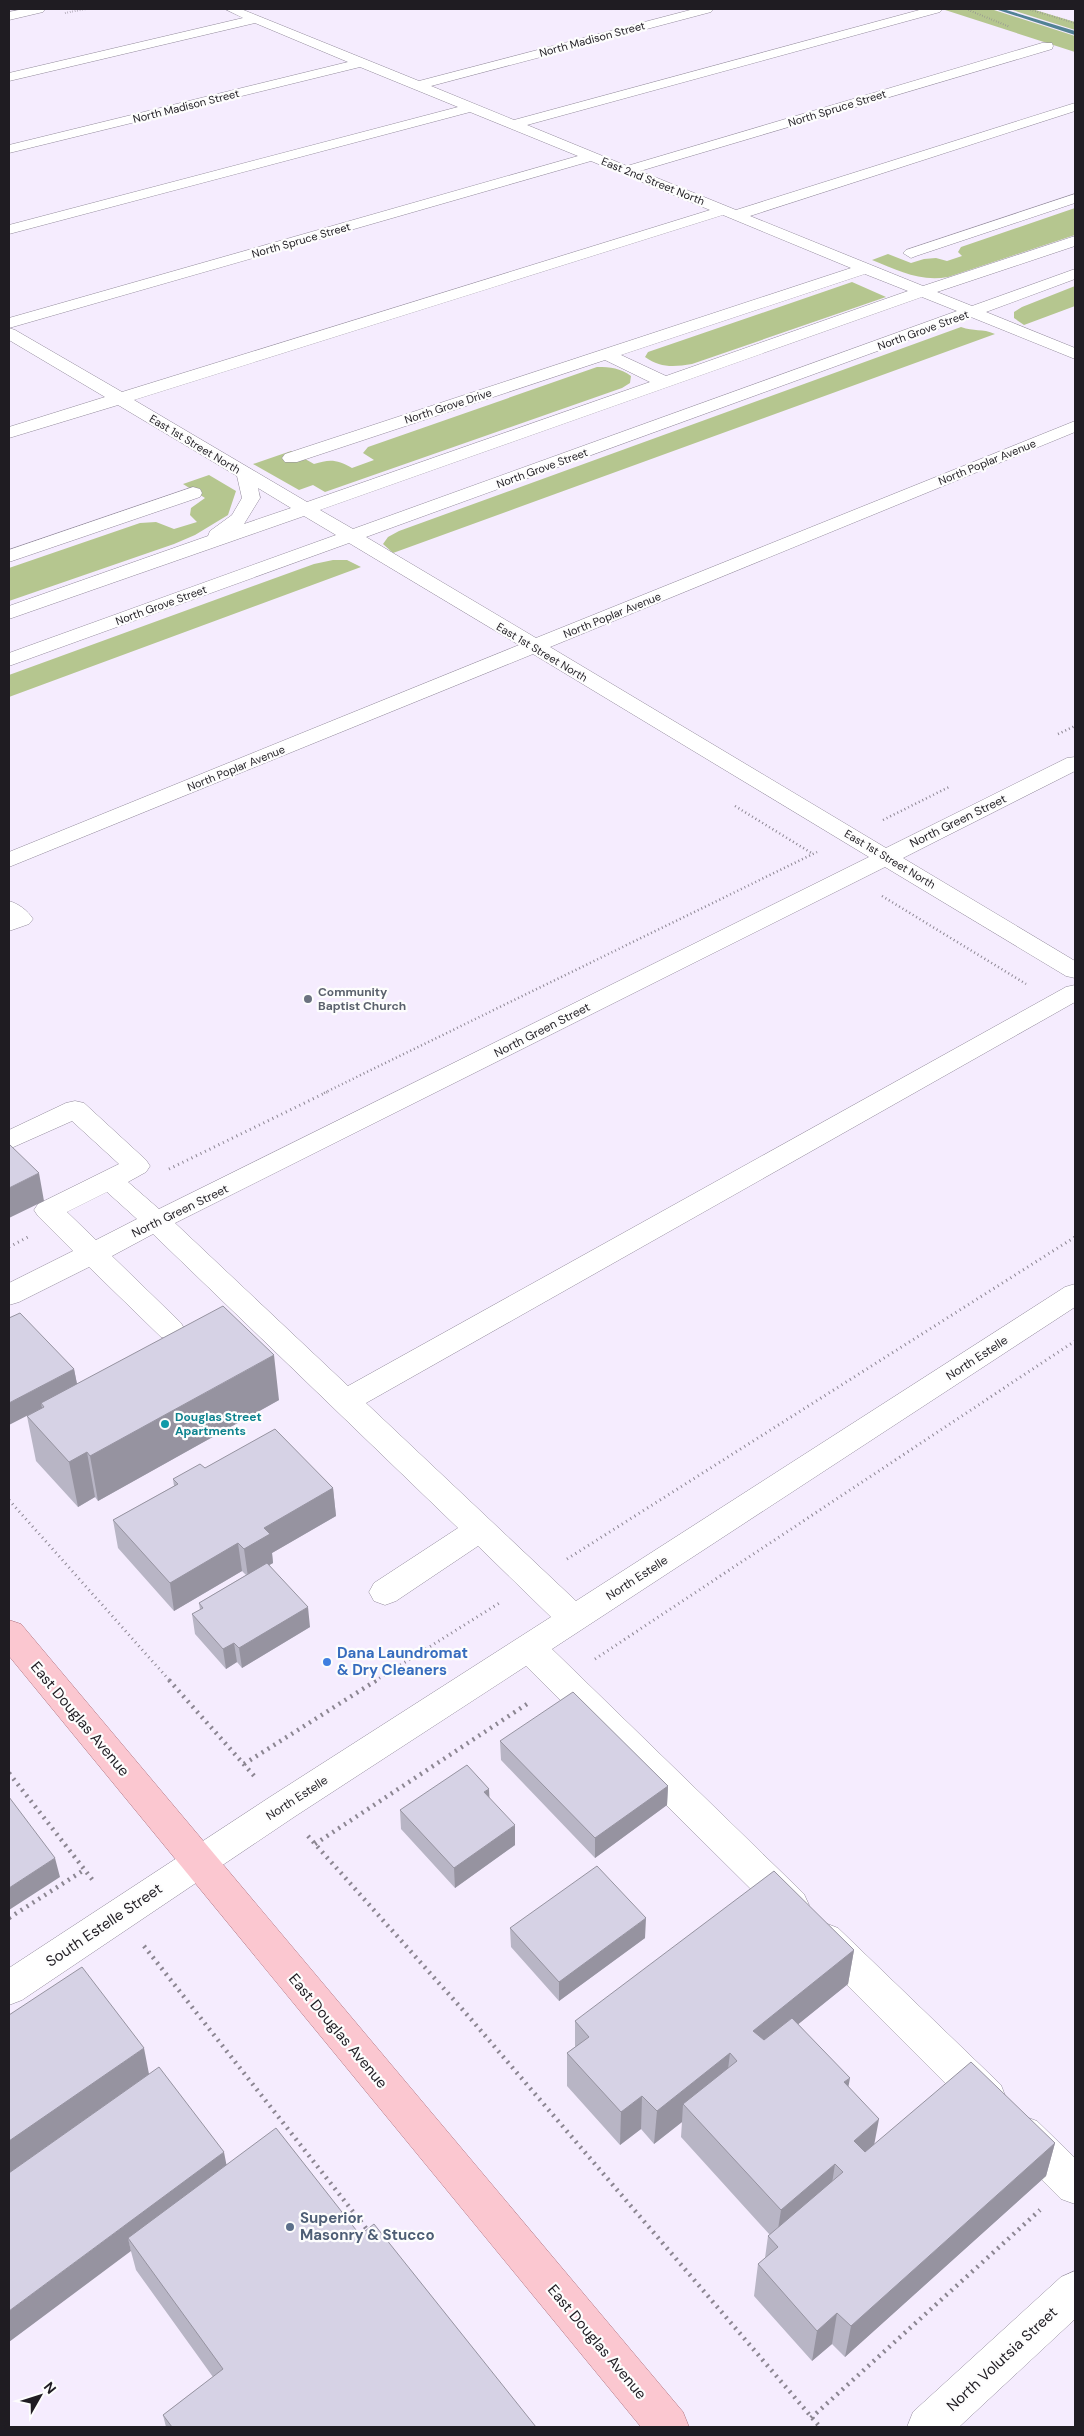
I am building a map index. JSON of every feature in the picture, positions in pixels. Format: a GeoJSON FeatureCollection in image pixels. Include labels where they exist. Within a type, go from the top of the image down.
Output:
{"type":"FeatureCollection","features":[{"type":"Feature","properties":{"kind":"main road","name":"East Douglas Avenue"},"geometry":{"type":"LineString","coordinates":[[9,1633],[668,2427]]}},
{"type":"Feature","properties":{"kind":"street"},"geometry":{"type":"LineString","coordinates":[[9,16],[39,9]]}},
{"type":"Feature","properties":{"kind":"street","name":"North Madison Street"},"geometry":{"type":"LineString","coordinates":[[419,85],[708,9]]}},
{"type":"Feature","properties":{"kind":"street"},"geometry":{"type":"LineString","coordinates":[[514,124],[712,72],[936,9]]}},
{"type":"Feature","properties":{"kind":"street","name":"East 2nd Street North"},"geometry":{"type":"LineString","coordinates":[[236,10],[256,14],[363,62],[1075,354]]}},
{"type":"Feature","properties":{"kind":"street"},"geometry":{"type":"LineString","coordinates":[[9,77],[256,14]]}},
{"type":"Feature","properties":{"kind":"street","name":"North Spruce Street"},"geometry":{"type":"LineString","coordinates":[[627,170],[1047,46]]}},
{"type":"Feature","properties":{"kind":"street","name":"North Madison Street"},"geometry":{"type":"LineString","coordinates":[[9,149],[363,62]]}},
{"type":"Feature","properties":{"kind":"street"},"geometry":{"type":"LineString","coordinates":[[9,230],[472,106]]}},
{"type":"Feature","properties":{"kind":"street"},"geometry":{"type":"LineString","coordinates":[[9,433],[1075,107]]}},
{"type":"Feature","properties":{"kind":"street","name":"North Spruce Street"},"geometry":{"type":"LineString","coordinates":[[9,323],[594,156]]}},
{"type":"Feature","properties":{"kind":"street"},"geometry":{"type":"LineString","coordinates":[[911,253],[1075,198]]}},
{"type":"Feature","properties":{"kind":"street"},"geometry":{"type":"LineString","coordinates":[[9,613],[924,291],[1075,241]]}},
{"type":"Feature","properties":{"kind":"street","name":"North Grove Drive"},"geometry":{"type":"LineString","coordinates":[[291,458],[866,268]]}},
{"type":"Feature","properties":{"kind":"street","name":"North Grove Street"},"geometry":{"type":"LineString","coordinates":[[9,660],[1075,274]]}},
{"type":"Feature","properties":{"kind":"street","name":"East 1st Street North"},"geometry":{"type":"LineString","coordinates":[[9,333],[353,537],[1075,971]]}},
{"type":"Feature","properties":{"kind":"street"},"geometry":{"type":"LineString","coordinates":[[606,354],[665,382]]}},
{"type":"Feature","properties":{"kind":"street","name":"North Poplar Avenue"},"geometry":{"type":"LineString","coordinates":[[9,860],[1075,426]]}},
{"type":"Feature","properties":{"kind":"street"},"geometry":{"type":"LineString","coordinates":[[198,547],[226,530],[240,518],[251,498],[246,474]]}},
{"type":"Feature","properties":{"kind":"street"},"geometry":{"type":"LineString","coordinates":[[9,556],[193,492]]}},
{"type":"Feature","properties":{"kind":"street","name":"North Green Street"},"geometry":{"type":"LineString","coordinates":[[9,1296],[1075,763]]}},
{"type":"Feature","properties":{"kind":"street"},"geometry":{"type":"LineString","coordinates":[[9,908],[21,919],[9,924]]}},
{"type":"Feature","properties":{"kind":"street"},"geometry":{"type":"LineString","coordinates":[[346,1401],[1066,997]]}},
{"type":"Feature","properties":{"kind":"street"},"geometry":{"type":"LineString","coordinates":[[9,1140],[75,1109],[137,1166],[116,1186],[48,1210],[171,1330]]}},
{"type":"Feature","properties":{"kind":"street"},"geometry":{"type":"LineString","coordinates":[[116,1186],[157,1222],[574,1619]]}},
{"type":"Feature","properties":{"kind":"street","name":"North Estelle"},"geometry":{"type":"LineString","coordinates":[[199,1862],[1075,1294]]}},
{"type":"Feature","properties":{"kind":"street"},"geometry":{"type":"LineString","coordinates":[[385,1592],[480,1529]]}},
{"type":"Feature","properties":{"kind":"street"},"geometry":{"type":"LineString","coordinates":[[529,1648],[1073,2183]]}},
{"type":"Feature","properties":{"kind":"street","name":"South Estelle Street"},"geometry":{"type":"LineString","coordinates":[[9,1988],[199,1862]]}},
{"type":"Feature","properties":{"kind":"street","name":"North Volutsia Street"},"geometry":{"type":"LineString","coordinates":[[928,2427],[1075,2291]]}},
{"type":"Feature","properties":{"kind":"path"},"geometry":{"type":"LineString","coordinates":[[1028,9],[1075,23]]}},
{"type":"Feature","properties":{"kind":"path"},"geometry":{"type":"LineString","coordinates":[[1049,739],[1075,726]]}},
{"type":"Feature","properties":{"kind":"path"},"geometry":{"type":"LineString","coordinates":[[116,1186],[954,785]]}},
{"type":"Feature","properties":{"kind":"path"},"geometry":{"type":"LineString","coordinates":[[877,893],[1066,997]]}},
{"type":"Feature","properties":{"kind":"path"},"geometry":{"type":"LineString","coordinates":[[9,1247],[60,1222]]}},
{"type":"Feature","properties":{"kind":"path"},"geometry":{"type":"LineString","coordinates":[[244,1764],[1075,1237]]}},
{"type":"Feature","properties":{"kind":"path"},"geometry":{"type":"LineString","coordinates":[[315,1844],[1075,1341]]}},
{"type":"Feature","properties":{"kind":"path"},"geometry":{"type":"LineString","coordinates":[[9,1500],[258,1780]]}},
{"type":"Feature","properties":{"kind":"path"},"geometry":{"type":"LineString","coordinates":[[9,1774],[97,1886]]}},
{"type":"Feature","properties":{"kind":"path"},"geometry":{"type":"LineString","coordinates":[[302,1830],[470,2018],[820,2427]]}},
{"type":"Feature","properties":{"kind":"path"},"geometry":{"type":"LineString","coordinates":[[9,1918],[84,1870]]}},
{"type":"Feature","properties":{"kind":"path"},"geometry":{"type":"LineString","coordinates":[[141,1942],[375,2240]]}},
{"type":"Feature","properties":{"kind":"path"},"geometry":{"type":"LineString","coordinates":[[811,2418],[1073,2183]]}},
{"type":"Feature","properties":{"kind":"green space"},"geometry":{"type":"Polygon","coordinates":[[[942,9],[991,9],[1075,36],[1075,52],[942,9]]]}},
{"type":"Feature","properties":{"kind":"green space"},"geometry":{"type":"Polygon","coordinates":[[[1009,9],[1032,9],[1075,22],[1075,30],[1009,9]]]}},
{"type":"Feature","properties":{"kind":"green space"},"geometry":{"type":"Polygon","coordinates":[[[1075,208],[1075,235],[948,277],[928,278],[918,276],[872,260],[888,254],[911,263],[936,258],[947,261],[962,256],[958,252],[961,247],[1075,208]]]}},
{"type":"Feature","properties":{"kind":"green space"},"geometry":{"type":"Polygon","coordinates":[[[852,282],[886,297],[692,364],[667,366],[645,357],[648,352],[852,282]]]}},
{"type":"Feature","properties":{"kind":"green space"},"geometry":{"type":"Polygon","coordinates":[[[1075,286],[1075,306],[1024,325],[1014,318],[1014,312],[1022,307],[1075,286]]]}},
{"type":"Feature","properties":{"kind":"green space"},"geometry":{"type":"Polygon","coordinates":[[[961,327],[995,334],[393,553],[383,544],[388,537],[399,531],[961,327]]]}},
{"type":"Feature","properties":{"kind":"green space"},"geometry":{"type":"Polygon","coordinates":[[[597,367],[623,371],[631,376],[630,383],[622,388],[325,492],[313,485],[299,490],[253,464],[291,451],[314,464],[333,461],[352,468],[374,460],[363,453],[368,447],[597,367]]]}},
{"type":"Feature","properties":{"kind":"green space"},"geometry":{"type":"Polygon","coordinates":[[[209,475],[236,491],[228,515],[195,535],[174,544],[9,601],[9,568],[140,523],[156,522],[174,529],[197,522],[190,515],[191,508],[205,498],[183,484],[209,475]]]}},
{"type":"Feature","properties":{"kind":"green space"},"geometry":{"type":"Polygon","coordinates":[[[333,560],[347,560],[361,567],[9,697],[9,675],[314,564],[333,560]]]}},
{"type":"Feature","properties":{"kind":"building"},"geometry":{"type":"Polygon","coordinates":[[[9,1144],[39,1173],[9,1188],[9,1144]]]}},
{"type":"Feature","properties":{"kind":"building"},"geometry":{"type":"Polygon","coordinates":[[[223,1306],[274,1355],[90,1456],[87,1452],[69,1462],[27,1416],[44,1407],[41,1403],[223,1306]]]}},
{"type":"Feature","properties":{"kind":"building"},"geometry":{"type":"Polygon","coordinates":[[[20,1313],[74,1369],[9,1403],[9,1318],[20,1313]]]}},
{"type":"Feature","properties":{"kind":"building"},"geometry":{"type":"Polygon","coordinates":[[[275,1429],[333,1488],[264,1528],[270,1534],[244,1549],[238,1543],[170,1583],[113,1520],[178,1484],[173,1479],[200,1464],[205,1468],[275,1429]]]}},
{"type":"Feature","properties":{"kind":"building"},"geometry":{"type":"Polygon","coordinates":[[[267,1563],[308,1607],[239,1648],[234,1643],[223,1649],[192,1614],[203,1608],[199,1603],[267,1563]]]}},
{"type":"Feature","properties":{"kind":"building"},"geometry":{"type":"Polygon","coordinates":[[[573,1692],[668,1786],[595,1838],[500,1741],[573,1692]]]}},
{"type":"Feature","properties":{"kind":"building"},"geometry":{"type":"Polygon","coordinates":[[[467,1765],[489,1789],[484,1792],[515,1825],[454,1868],[400,1810],[467,1765]]]}},
{"type":"Feature","properties":{"kind":"building"},"geometry":{"type":"Polygon","coordinates":[[[9,1797],[55,1858],[9,1888],[9,1797]]]}},
{"type":"Feature","properties":{"kind":"building"},"geometry":{"type":"Polygon","coordinates":[[[597,1866],[646,1918],[559,1982],[510,1928],[597,1866]]]}},
{"type":"Feature","properties":{"kind":"building"},"geometry":{"type":"Polygon","coordinates":[[[774,1871],[854,1950],[753,2031],[764,2040],[792,2018],[850,2078],[844,2082],[879,2119],[854,2141],[865,2152],[971,2062],[1055,2143],[851,2326],[837,2313],[817,2331],[758,2264],[778,2247],[768,2236],[843,2172],[835,2164],[781,2210],[683,2104],[737,2061],[730,2053],[657,2111],[642,2096],[621,2112],[567,2053],[589,2037],[575,2021],[774,1871]]]}},
{"type":"Feature","properties":{"kind":"building"},"geometry":{"type":"Polygon","coordinates":[[[82,1967],[144,2048],[9,2141],[9,2015],[82,1967]]]}},
{"type":"Feature","properties":{"kind":"building"},"geometry":{"type":"Polygon","coordinates":[[[159,2067],[224,2152],[9,2311],[9,2173],[159,2067]]]}},
{"type":"Feature","properties":{"kind":"building"},"geometry":{"type":"Polygon","coordinates":[[[276,2128],[360,2235],[374,2224],[536,2427],[172,2427],[163,2415],[223,2369],[128,2238],[276,2128]]]}},
{"type":"Feature","properties":{"kind":"waterway"},"geometry":{"type":"LineString","coordinates":[[998,9],[1075,33]]}},
{"type":"Feature","properties":{"kind":"place","name":"Community Baptist Church"},"geometry":{"type":"Point","coordinates":[308,999]}},
{"type":"Feature","properties":{"kind":"place","name":"Douglas Street Apartments"},"geometry":{"type":"Point","coordinates":[165,1424]}},
{"type":"Feature","properties":{"kind":"place","name":"Dana Laundromat & Dry Cleaners"},"geometry":{"type":"Point","coordinates":[327,1662]}},
{"type":"Feature","properties":{"kind":"place","name":"Superior Masonry & Stucco"},"geometry":{"type":"Point","coordinates":[290,2227]}}]}
